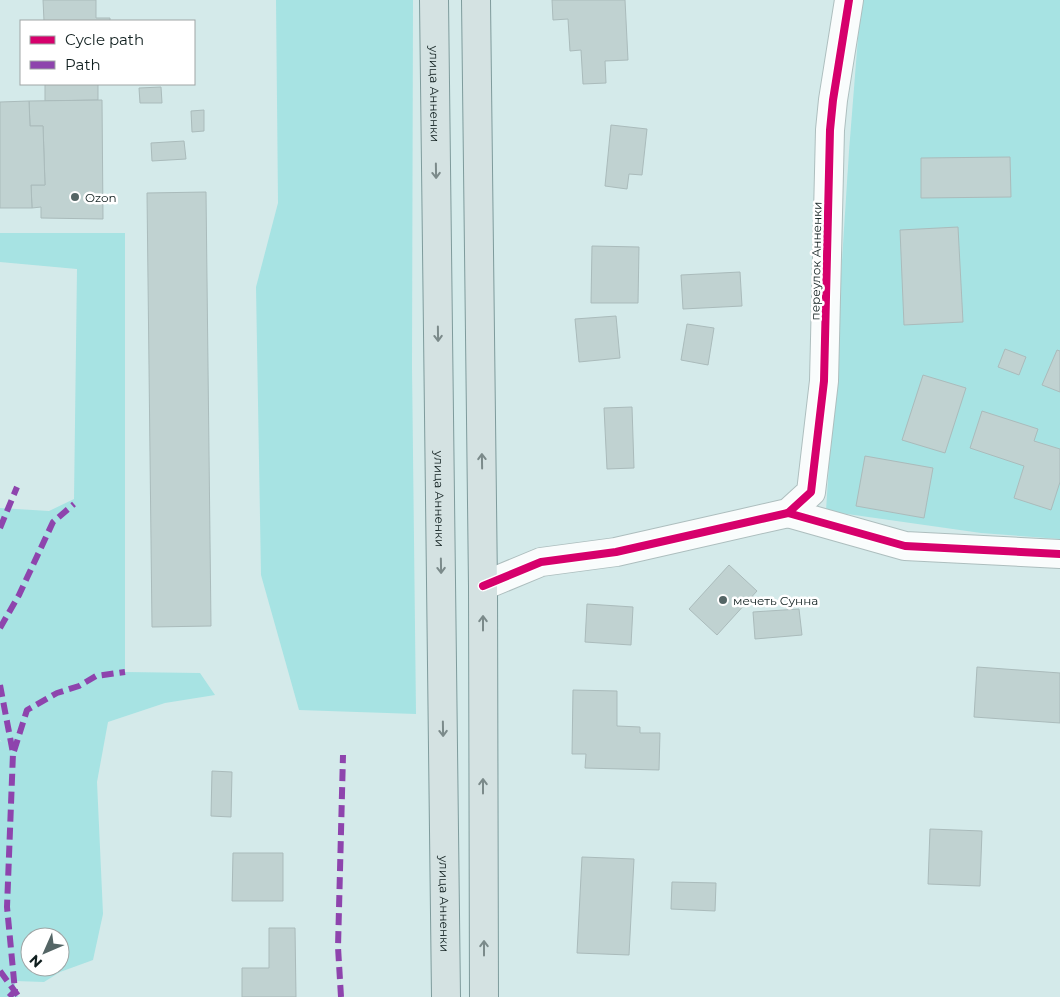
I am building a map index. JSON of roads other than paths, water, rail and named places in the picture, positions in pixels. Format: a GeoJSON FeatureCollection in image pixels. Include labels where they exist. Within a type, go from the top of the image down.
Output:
{"type":"FeatureCollection","features":[{"type":"Feature","properties":{"kind":"main road","name":"улица Анненки"},"geometry":{"type":"LineString","coordinates":[[434,0],[446,997]]}},
{"type":"Feature","properties":{"kind":"main road"},"geometry":{"type":"LineString","coordinates":[[476,0],[483,586],[484,997]]}},
{"type":"Feature","properties":{"kind":"street","name":"переулок Анненки"},"geometry":{"type":"LineString","coordinates":[[788,514],[811,492],[818,443],[824,381],[832,100],[849,0]]}},
{"type":"Feature","properties":{"kind":"street"},"geometry":{"type":"LineString","coordinates":[[483,586],[541,562],[616,552],[788,514],[905,546],[1060,554]]}},
{"type":"Feature","properties":{"kind":"place","name":"Ozon"},"geometry":{"type":"Point","coordinates":[75,197]}},
{"type":"Feature","properties":{"kind":"place","name":"мечеть Сунна"},"geometry":{"type":"Point","coordinates":[723,600]}}]}
